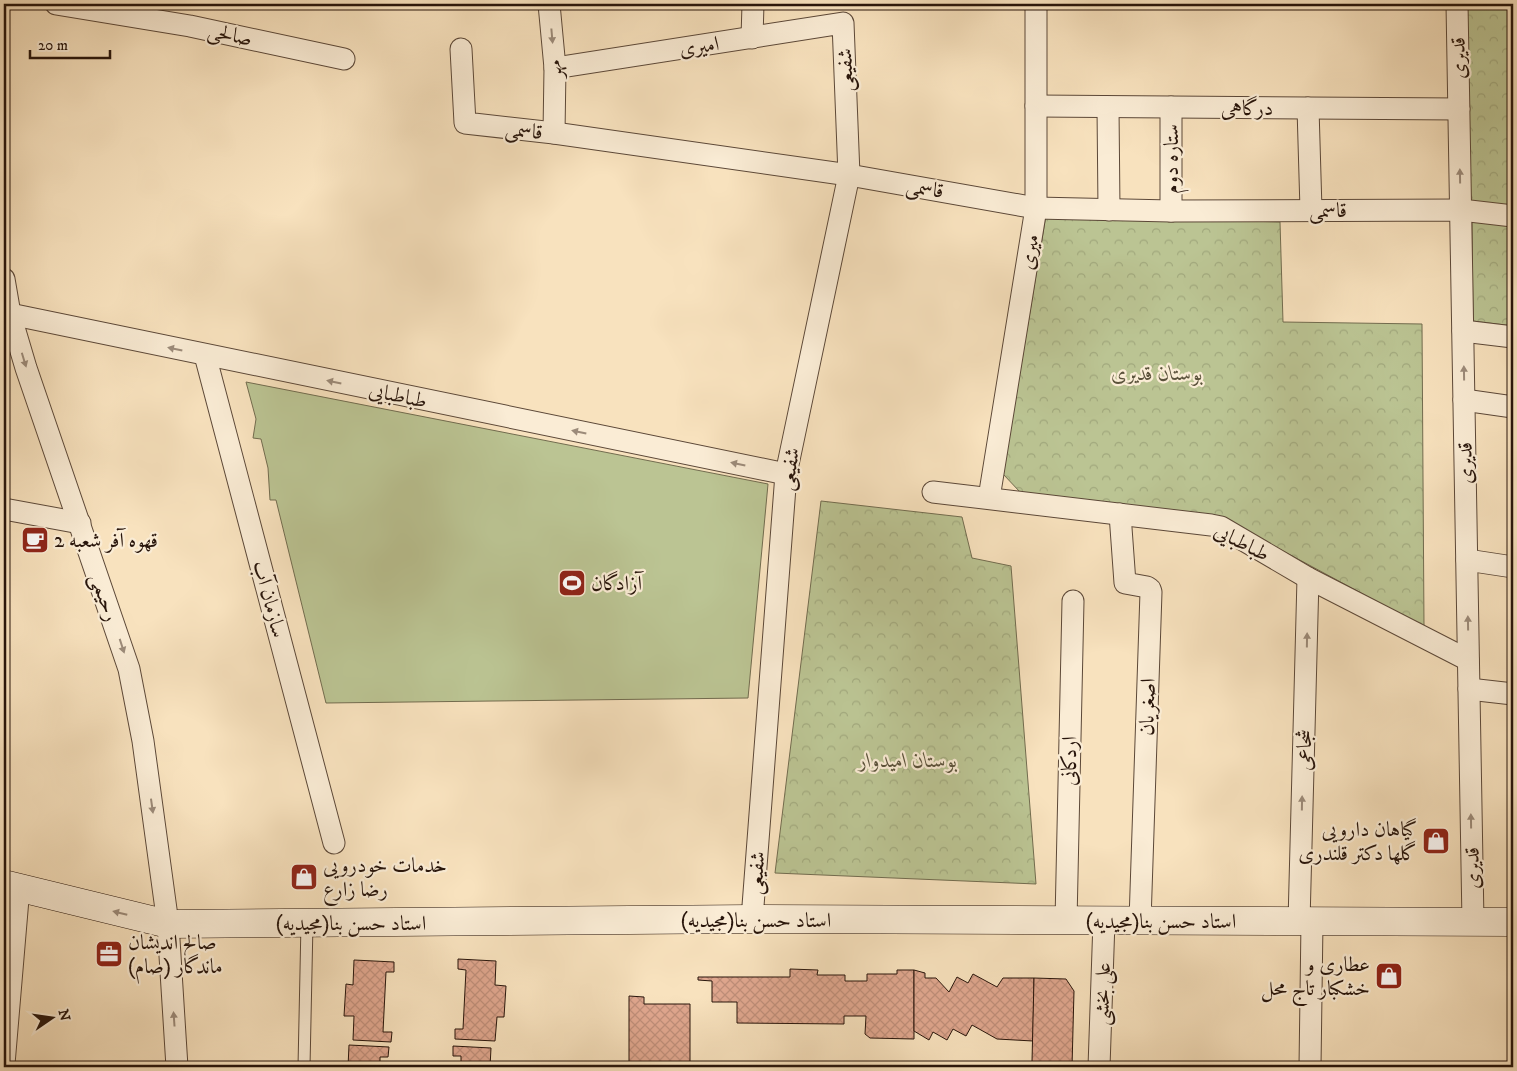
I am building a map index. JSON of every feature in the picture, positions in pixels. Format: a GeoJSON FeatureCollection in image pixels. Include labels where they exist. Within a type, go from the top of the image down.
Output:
{"type":"FeatureCollection","features":[{"type":"Feature","properties":{"kind":"main road","name":"استاد حسن بنا(مجیدیه)"},"geometry":{"type":"LineString","coordinates":[[11,886],[168,924],[752,920],[1513,922]]}},
{"type":"Feature","properties":{"kind":"street","name":"صالحی"},"geometry":{"type":"LineString","coordinates":[[56,4],[190,26],[344,59]]}},
{"type":"Feature","properties":{"kind":"street","name":"مهر"},"geometry":{"type":"LineString","coordinates":[[549,4],[555,68],[554,133]]}},
{"type":"Feature","properties":{"kind":"street"},"geometry":{"type":"LineString","coordinates":[[752,38],[753,4]]}},
{"type":"Feature","properties":{"kind":"street","name":"میری"},"geometry":{"type":"LineString","coordinates":[[989,498],[1036,208],[1036,4]]}},
{"type":"Feature","properties":{"kind":"street","name":"قدیری"},"geometry":{"type":"LineString","coordinates":[[1457,4],[1473,922]]}},
{"type":"Feature","properties":{"kind":"street","name":"امیری"},"geometry":{"type":"LineString","coordinates":[[555,68],[844,24]]}},
{"type":"Feature","properties":{"kind":"street","name":"شفیعی"},"geometry":{"type":"LineString","coordinates":[[752,920],[786,474],[849,175],[844,24]]}},
{"type":"Feature","properties":{"kind":"street","name":"قاسمی"},"geometry":{"type":"LineString","coordinates":[[461,49],[466,123],[554,133],[849,175],[1036,208],[1109,210],[1461,210],[1513,216]]}},
{"type":"Feature","properties":{"kind":"street","name":"درگاهی"},"geometry":{"type":"LineString","coordinates":[[1036,106],[1459,109]]}},
{"type":"Feature","properties":{"kind":"street"},"geometry":{"type":"LineString","coordinates":[[1108,107],[1109,210]]}},
{"type":"Feature","properties":{"kind":"street","name":"ستاره دوم"},"geometry":{"type":"LineString","coordinates":[[1171,107],[1171,210]]}},
{"type":"Feature","properties":{"kind":"street"},"geometry":{"type":"LineString","coordinates":[[1308,108],[1311,210]]}},
{"type":"Feature","properties":{"kind":"street","name":"رحیمی"},"geometry":{"type":"LineString","coordinates":[[4,279],[10,314],[40,409],[129,669],[143,741],[168,924],[177,1067]]}},
{"type":"Feature","properties":{"kind":"street","name":"طباطبایی"},"geometry":{"type":"LineString","coordinates":[[10,314],[786,474]]}},
{"type":"Feature","properties":{"kind":"street"},"geometry":{"type":"LineString","coordinates":[[1463,331],[1513,337]]}},
{"type":"Feature","properties":{"kind":"street","name":"سازمان آب"},"geometry":{"type":"LineString","coordinates":[[205,355],[334,843]]}},
{"type":"Feature","properties":{"kind":"street"},"geometry":{"type":"LineString","coordinates":[[1464,400],[1513,407]]}},
{"type":"Feature","properties":{"kind":"street","name":"طباطبایی"},"geometry":{"type":"LineString","coordinates":[[932,492],[1211,525],[1221,528],[1308,578],[1468,660]]}},
{"type":"Feature","properties":{"kind":"street"},"geometry":{"type":"LineString","coordinates":[[4,509],[80,523]]}},
{"type":"Feature","properties":{"kind":"street","name":"اصغریان"},"geometry":{"type":"LineString","coordinates":[[1120,514],[1125,583],[1150,588],[1151,592],[1140,921]]}},
{"type":"Feature","properties":{"kind":"street"},"geometry":{"type":"LineString","coordinates":[[1467,560],[1513,567]]}},
{"type":"Feature","properties":{"kind":"street","name":"شجاعی"},"geometry":{"type":"LineString","coordinates":[[1308,578],[1306,922],[1310,1067]]}},
{"type":"Feature","properties":{"kind":"street","name":"اردکانی"},"geometry":{"type":"LineString","coordinates":[[1066,921],[1073,601]]}},
{"type":"Feature","properties":{"kind":"street"},"geometry":{"type":"LineString","coordinates":[[1469,689],[1513,694]]}},
{"type":"Feature","properties":{"kind":"street"},"geometry":{"type":"LineString","coordinates":[[4,1064],[11,886]]}},
{"type":"Feature","properties":{"kind":"street","name":"علی بخشی"},"geometry":{"type":"LineString","coordinates":[[1100,1067],[1104,921]]}},
{"type":"Feature","properties":{"kind":"lane"},"geometry":{"type":"LineString","coordinates":[[304,1067],[307,923]]}},
{"type":"Feature","properties":{"kind":"green space"},"geometry":{"type":"Polygon","coordinates":[[[1463,4],[1513,4],[1513,207],[1466,203],[1463,4]]]}},
{"type":"Feature","properties":{"kind":"green space","name":"بوستان قدیری"},"geometry":{"type":"Polygon","coordinates":[[[1046,215],[1280,222],[1283,322],[1422,324],[1424,627],[1220,517],[1020,492],[1003,474],[1046,215]]]}},
{"type":"Feature","properties":{"kind":"green space"},"geometry":{"type":"Polygon","coordinates":[[[1472,220],[1513,225],[1513,326],[1473,321],[1472,220]]]}},
{"type":"Feature","properties":{"kind":"green space","name":"آزادگان"},"geometry":{"type":"Polygon","coordinates":[[[246,382],[768,484],[748,698],[326,703],[276,500],[270,500],[268,468],[261,439],[253,438],[256,419],[246,382]]]}},
{"type":"Feature","properties":{"kind":"green space","name":"بوستان امیدوار"},"geometry":{"type":"Polygon","coordinates":[[[821,501],[962,517],[972,558],[1011,566],[1036,884],[775,873],[821,501]]]}},
{"type":"Feature","properties":{"kind":"building"},"geometry":{"type":"Polygon","coordinates":[[[458,959],[496,961],[495,985],[506,986],[504,1017],[497,1017],[495,1041],[455,1039],[455,1029],[463,1029],[466,970],[458,969],[458,959]]]}},
{"type":"Feature","properties":{"kind":"building"},"geometry":{"type":"Polygon","coordinates":[[[354,960],[394,962],[394,972],[386,972],[383,1032],[392,1032],[391,1042],[353,1040],[354,1016],[344,1016],[346,984],[353,985],[354,960]]]}},
{"type":"Feature","properties":{"kind":"building"},"geometry":{"type":"Polygon","coordinates":[[[790,969],[818,970],[817,975],[845,975],[845,981],[867,981],[867,974],[897,974],[897,970],[914,970],[914,1039],[870,1038],[865,1034],[866,1016],[844,1016],[844,1024],[737,1023],[737,1002],[712,1002],[712,981],[698,980],[698,977],[790,977],[790,969]]]}},
{"type":"Feature","properties":{"kind":"building"},"geometry":{"type":"Polygon","coordinates":[[[914,970],[925,973],[925,978],[936,978],[949,992],[957,977],[968,983],[973,974],[997,987],[1003,978],[1034,978],[1033,1041],[997,1039],[972,1025],[966,1036],[953,1029],[947,1040],[933,1032],[929,1040],[914,1031],[914,970]]]}},
{"type":"Feature","properties":{"kind":"building"},"geometry":{"type":"Polygon","coordinates":[[[1034,978],[1066,979],[1074,991],[1072,1067],[1014,1067],[1014,1062],[1032,1062],[1034,978]]]}},
{"type":"Feature","properties":{"kind":"building"},"geometry":{"type":"Polygon","coordinates":[[[629,996],[644,997],[644,1004],[690,1004],[690,1067],[629,1067],[629,996]]]}},
{"type":"Feature","properties":{"kind":"building"},"geometry":{"type":"Polygon","coordinates":[[[349,1045],[389,1047],[388,1057],[380,1057],[380,1067],[348,1067],[349,1045]]]}},
{"type":"Feature","properties":{"kind":"building"},"geometry":{"type":"Polygon","coordinates":[[[453,1046],[491,1048],[490,1067],[461,1067],[461,1056],[453,1056],[453,1046]]]}},
{"type":"Feature","properties":{"kind":"place","name":"قهوه آفر شعبه 2"},"geometry":{"type":"Point","coordinates":[35,540]}},
{"type":"Feature","properties":{"kind":"place","name":"آزادگان"},"geometry":{"type":"Point","coordinates":[572,583]}},
{"type":"Feature","properties":{"kind":"place","name":"گیاهان دارویی گلها دکتر قلندری"},"geometry":{"type":"Point","coordinates":[1436,841]}},
{"type":"Feature","properties":{"kind":"place","name":"خدمات خودرویی رضا زارع"},"geometry":{"type":"Point","coordinates":[304,877]}},
{"type":"Feature","properties":{"kind":"place","name":"صالح اندیشان ماندگار (صام)"},"geometry":{"type":"Point","coordinates":[109,954]}},
{"type":"Feature","properties":{"kind":"place","name":"عطاری و خشکبار تاج محل"},"geometry":{"type":"Point","coordinates":[1389,976]}}]}
